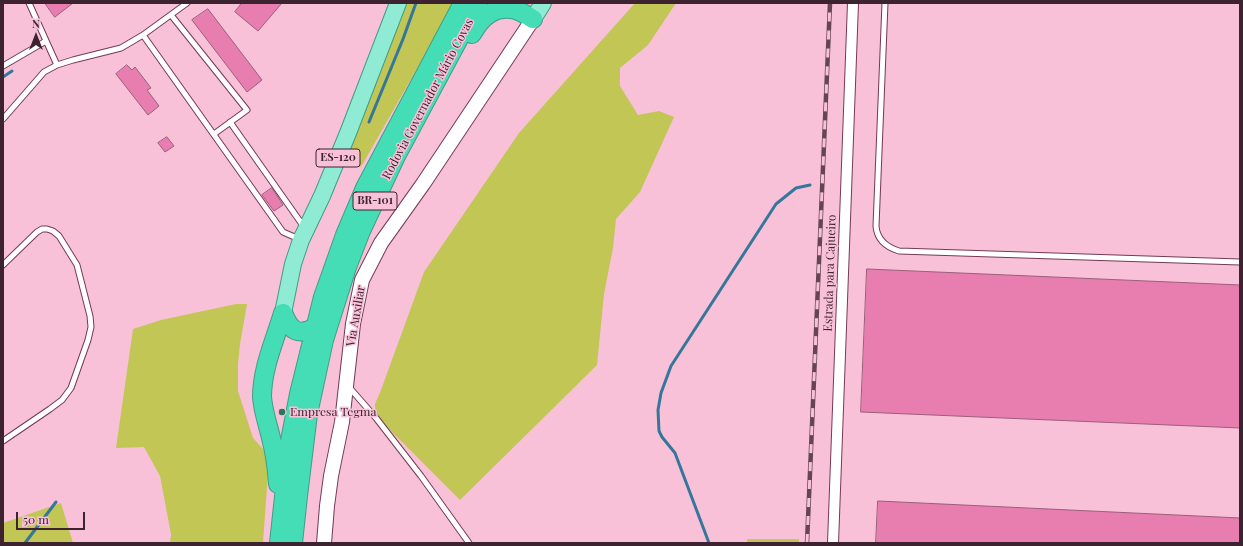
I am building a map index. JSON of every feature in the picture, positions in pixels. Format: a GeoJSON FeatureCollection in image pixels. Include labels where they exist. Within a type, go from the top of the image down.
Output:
{"type":"FeatureCollection","features":[{"type":"Feature","properties":{"kind":"highway","name":"Rodovia Governador Mário Covas"},"geometry":{"type":"LineString","coordinates":[[284,539],[290,441],[299,394],[323,297],[365,188],[463,3]]}},
{"type":"Feature","properties":{"kind":"highway","name":"Rodovia Governador Mário Covas"},"geometry":{"type":"LineString","coordinates":[[284,539],[298,496],[308,414],[318,368],[336,301],[361,231],[396,156],[431,94],[478,3]]}},
{"type":"Feature","properties":{"kind":"highway"},"geometry":{"type":"LineString","coordinates":[[431,94],[457,61],[477,24],[485,16],[495,11],[516,7],[533,19]]}},
{"type":"Feature","properties":{"kind":"highway"},"geometry":{"type":"LineString","coordinates":[[283,314],[292,329],[298,332],[307,331],[316,327]]}},
{"type":"Feature","properties":{"kind":"highway"},"geometry":{"type":"LineString","coordinates":[[283,314],[265,369],[262,396],[263,409],[273,444],[284,539]]}},
{"type":"Feature","properties":{"kind":"main road","name":"ES-120"},"geometry":{"type":"LineString","coordinates":[[283,314],[293,264],[348,133],[398,3]]}},
{"type":"Feature","properties":{"kind":"main road"},"geometry":{"type":"LineString","coordinates":[[533,19],[543,3]]}},
{"type":"Feature","properties":{"kind":"street","name":"Estrada para Cajueiro"},"geometry":{"type":"LineString","coordinates":[[833,543],[853,3]]}},
{"type":"Feature","properties":{"kind":"street","name":"Via Auxiliar"},"geometry":{"type":"LineString","coordinates":[[324,543],[331,476],[342,422],[353,324],[362,280],[381,243],[423,184],[533,19]]}},
{"type":"Feature","properties":{"kind":"lane"},"geometry":{"type":"LineString","coordinates":[[29,3],[57,65]]}},
{"type":"Feature","properties":{"kind":"lane"},"geometry":{"type":"LineString","coordinates":[[3,119],[44,72],[57,65],[121,48],[187,3]]}},
{"type":"Feature","properties":{"kind":"lane"},"geometry":{"type":"LineString","coordinates":[[885,3],[876,226],[880,239],[888,247],[899,251],[1240,262]]}},
{"type":"Feature","properties":{"kind":"lane"},"geometry":{"type":"LineString","coordinates":[[171,15],[247,110],[214,134]]}},
{"type":"Feature","properties":{"kind":"lane"},"geometry":{"type":"LineString","coordinates":[[142,35],[283,232],[304,235]]}},
{"type":"Feature","properties":{"kind":"lane"},"geometry":{"type":"LineString","coordinates":[[3,66],[46,41]]}},
{"type":"Feature","properties":{"kind":"lane"},"geometry":{"type":"LineString","coordinates":[[230,122],[304,235]]}},
{"type":"Feature","properties":{"kind":"lane"},"geometry":{"type":"LineString","coordinates":[[3,265],[37,232],[42,229],[53,231],[59,236],[77,266],[90,316],[91,327],[71,388],[62,400],[50,410],[3,441]]}},
{"type":"Feature","properties":{"kind":"lane"},"geometry":{"type":"LineString","coordinates":[[346,384],[376,418],[421,476],[469,543]]}},
{"type":"Feature","properties":{"kind":"green space"},"geometry":{"type":"Polygon","coordinates":[[[402,3],[453,3],[361,167],[343,160],[402,3]]]}},
{"type":"Feature","properties":{"kind":"green space"},"geometry":{"type":"Polygon","coordinates":[[[635,3],[676,3],[648,45],[620,68],[620,86],[638,115],[659,111],[674,117],[640,192],[616,219],[613,248],[604,294],[597,365],[460,500],[375,415],[375,404],[424,272],[519,133],[635,3]]]}},
{"type":"Feature","properties":{"kind":"green space"},"geometry":{"type":"Polygon","coordinates":[[[236,304],[247,304],[240,344],[238,391],[253,438],[263,449],[269,459],[263,543],[170,543],[171,534],[160,476],[144,447],[116,448],[133,329],[161,320],[236,304]]]}},
{"type":"Feature","properties":{"kind":"green space"},"geometry":{"type":"Polygon","coordinates":[[[61,503],[73,543],[3,543],[3,523],[61,503]]]}},
{"type":"Feature","properties":{"kind":"green space"},"geometry":{"type":"Polygon","coordinates":[[[747,539],[799,539],[799,543],[747,543],[747,539]]]}},
{"type":"Feature","properties":{"kind":"building"},"geometry":{"type":"Polygon","coordinates":[[[45,3],[73,3],[55,17],[45,3]]]}},
{"type":"Feature","properties":{"kind":"building"},"geometry":{"type":"Polygon","coordinates":[[[242,3],[282,3],[258,31],[235,12],[242,3]]]}},
{"type":"Feature","properties":{"kind":"building"},"geometry":{"type":"Polygon","coordinates":[[[208,9],[262,80],[247,92],[192,20],[208,9]]]}},
{"type":"Feature","properties":{"kind":"building"},"geometry":{"type":"Polygon","coordinates":[[[127,65],[132,70],[135,67],[151,88],[147,90],[159,106],[148,115],[116,74],[127,65]]]}},
{"type":"Feature","properties":{"kind":"building"},"geometry":{"type":"Polygon","coordinates":[[[167,137],[174,146],[165,152],[158,143],[167,137]]]}},
{"type":"Feature","properties":{"kind":"building"},"geometry":{"type":"Polygon","coordinates":[[[272,188],[283,205],[274,211],[262,195],[272,188]]]}},
{"type":"Feature","properties":{"kind":"building"},"geometry":{"type":"Polygon","coordinates":[[[867,269],[1240,285],[1240,428],[861,412],[867,269]]]}},
{"type":"Feature","properties":{"kind":"building"},"geometry":{"type":"Polygon","coordinates":[[[878,501],[1240,518],[1240,543],[876,543],[878,501]]]}},
{"type":"Feature","properties":{"kind":"waterway"},"geometry":{"type":"LineString","coordinates":[[369,122],[416,3]]}},
{"type":"Feature","properties":{"kind":"waterway"},"geometry":{"type":"LineString","coordinates":[[3,77],[12,71]]}},
{"type":"Feature","properties":{"kind":"waterway"},"geometry":{"type":"LineString","coordinates":[[709,543],[675,453],[659,431],[658,410],[661,393],[671,366],[776,204],[796,188],[810,185]]}},
{"type":"Feature","properties":{"kind":"waterway"},"geometry":{"type":"LineString","coordinates":[[25,543],[56,502]]}},
{"type":"Feature","properties":{"kind":"railway"},"geometry":{"type":"LineString","coordinates":[[807,543],[830,3]]}},
{"type":"Feature","properties":{"kind":"place","name":"Empresa Tegma"},"geometry":{"type":"Point","coordinates":[282,412]}}]}
